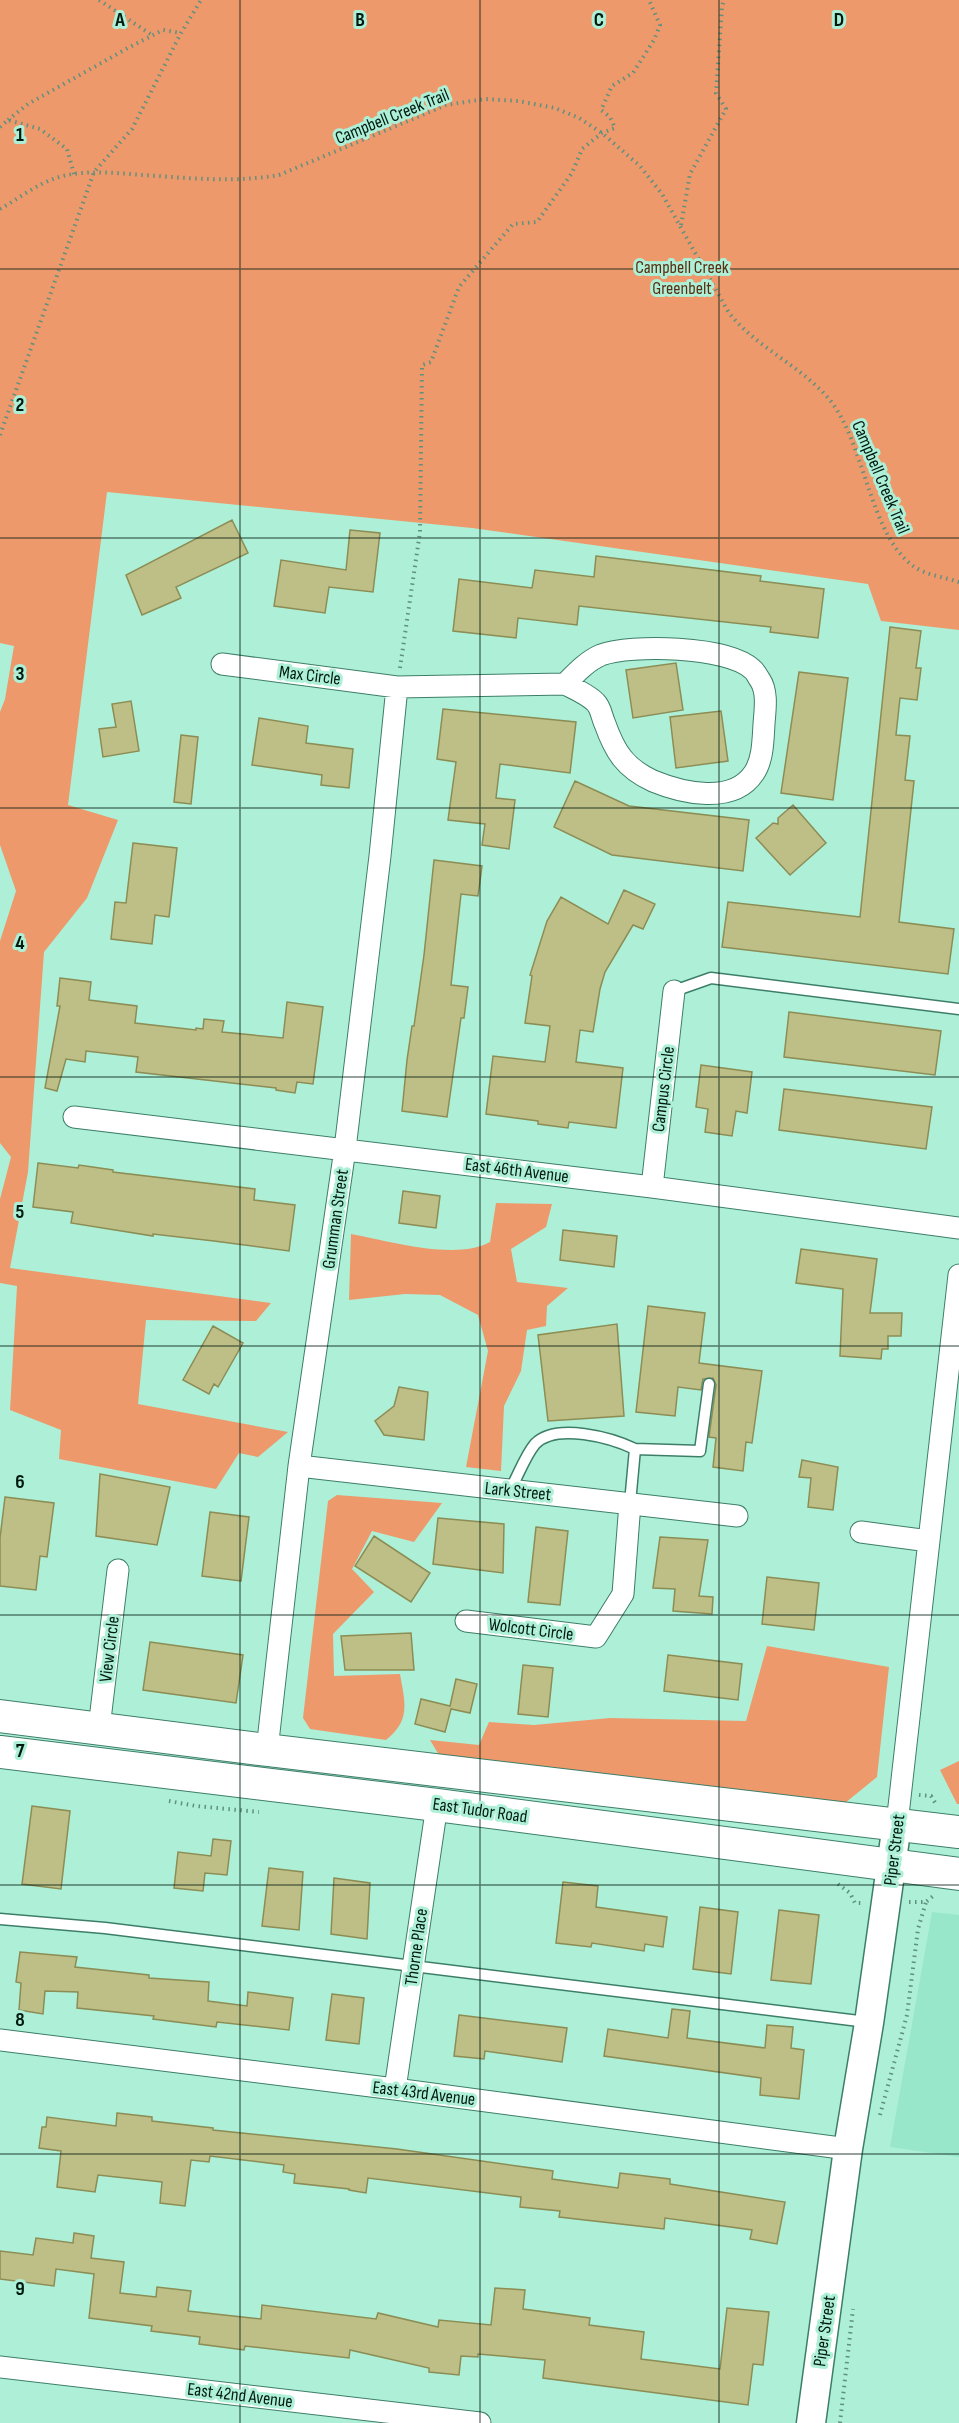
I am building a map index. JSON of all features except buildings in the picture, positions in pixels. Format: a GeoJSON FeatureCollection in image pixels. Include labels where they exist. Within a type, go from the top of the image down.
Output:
{"type":"FeatureCollection","features":[{"type":"Feature","properties":{"kind":"main road","name":"East Tudor Road"},"geometry":{"type":"LineString","coordinates":[[0,1716],[959,1832]]}},
{"type":"Feature","properties":{"kind":"main road","name":"East Tudor Road"},"geometry":{"type":"LineString","coordinates":[[0,1752],[437,1805],[959,1874]]}},
{"type":"Feature","properties":{"kind":"street"},"geometry":{"type":"LineString","coordinates":[[636,648],[684,649],[729,658],[752,668],[762,683],[766,703],[762,751],[754,773],[739,788],[712,794],[680,789],[653,781],[628,767],[615,750],[597,704],[565,684],[585,665],[600,655],[636,648]]}},
{"type":"Feature","properties":{"kind":"street","name":"Max Circle"},"geometry":{"type":"LineString","coordinates":[[222,664],[397,687],[565,684]]}},
{"type":"Feature","properties":{"kind":"street","name":"Grumman Street"},"geometry":{"type":"LineString","coordinates":[[267,1750],[299,1466],[345,1149],[380,856],[397,687]]}},
{"type":"Feature","properties":{"kind":"street","name":"Campus Circle"},"geometry":{"type":"LineString","coordinates":[[652,1187],[675,991]]}},
{"type":"Feature","properties":{"kind":"street","name":"East 46th Avenue"},"geometry":{"type":"LineString","coordinates":[[74,1117],[652,1187],[959,1228]]}},
{"type":"Feature","properties":{"kind":"street","name":"Piper Street"},"geometry":{"type":"LineString","coordinates":[[811,2423],[848,2149],[892,1865],[959,1275]]}},
{"type":"Feature","properties":{"kind":"street","name":"Lark Street"},"geometry":{"type":"LineString","coordinates":[[299,1466],[736,1516]]}},
{"type":"Feature","properties":{"kind":"street","name":"Wolcott Circle"},"geometry":{"type":"LineString","coordinates":[[466,1621],[596,1637],[623,1594],[630,1503]]}},
{"type":"Feature","properties":{"kind":"street"},"geometry":{"type":"LineString","coordinates":[[861,1532],[929,1541]]}},
{"type":"Feature","properties":{"kind":"street","name":"View Circle"},"geometry":{"type":"LineString","coordinates":[[99,1728],[118,1570]]}},
{"type":"Feature","properties":{"kind":"street","name":"Thorne Place"},"geometry":{"type":"LineString","coordinates":[[395,2089],[437,1805]]}},
{"type":"Feature","properties":{"kind":"street","name":"East 43rd Avenue"},"geometry":{"type":"LineString","coordinates":[[0,2040],[848,2149]]}},
{"type":"Feature","properties":{"kind":"street","name":"East 42nd Avenue"},"geometry":{"type":"LineString","coordinates":[[0,2367],[480,2423]]}},
{"type":"Feature","properties":{"kind":"lane"},"geometry":{"type":"LineString","coordinates":[[675,991],[711,978],[959,1009]]}},
{"type":"Feature","properties":{"kind":"lane"},"geometry":{"type":"LineString","coordinates":[[510,1490],[536,1443],[566,1433],[595,1435],[635,1449],[700,1451],[709,1384]]}},
{"type":"Feature","properties":{"kind":"lane"},"geometry":{"type":"LineString","coordinates":[[630,1503],[635,1449]]}},
{"type":"Feature","properties":{"kind":"lane"},"geometry":{"type":"LineString","coordinates":[[0,1919],[105,1928],[869,2023]]}},
{"type":"Feature","properties":{"kind":"path"},"geometry":{"type":"LineString","coordinates":[[99,0],[152,36]]}},
{"type":"Feature","properties":{"kind":"path"},"geometry":{"type":"LineString","coordinates":[[0,435],[94,172],[132,129],[181,33],[201,0]]}},
{"type":"Feature","properties":{"kind":"path"},"geometry":{"type":"LineString","coordinates":[[397,687],[420,532],[423,365],[431,363],[459,287],[513,224],[537,222],[572,172],[582,149],[602,133],[615,128],[610,117],[601,110],[612,86],[633,73],[654,40],[660,25],[649,0]]}},
{"type":"Feature","properties":{"kind":"path"},"geometry":{"type":"LineString","coordinates":[[681,228],[690,174],[726,108],[716,93],[724,0]]}},
{"type":"Feature","properties":{"kind":"path"},"geometry":{"type":"LineString","coordinates":[[0,127],[28,104],[163,30],[181,33]]}},
{"type":"Feature","properties":{"kind":"path","name":"Campbell Creek Trail"},"geometry":{"type":"LineString","coordinates":[[0,209],[54,178],[74,174],[94,172],[215,180],[250,180],[279,175],[446,105],[485,99],[518,101],[555,108],[579,118],[602,133],[640,166],[662,194],[729,313],[742,329],[812,381],[830,400],[846,426],[886,531],[901,556],[913,567],[959,582]]}},
{"type":"Feature","properties":{"kind":"path"},"geometry":{"type":"LineString","coordinates":[[8,120],[40,129],[67,149],[74,174]]}},
{"type":"Feature","properties":{"kind":"path"},"geometry":{"type":"LineString","coordinates":[[879,2122],[907,2015],[918,1929],[926,1902]]}},
{"type":"Feature","properties":{"kind":"path"},"geometry":{"type":"LineString","coordinates":[[840,2423],[854,2300]]}},
{"type":"Feature","properties":{"kind":"shaded area"},"geometry":{"type":"Polygon","coordinates":[[[932,1912],[959,1915],[959,2157],[890,2147],[932,1912]]]}},
{"type":"Feature","properties":{"kind":"green space","name":"Campbell Creek Greenbelt"},"geometry":{"type":"Polygon","coordinates":[[[0,0],[959,0],[959,630],[881,621],[868,584],[472,528],[107,492],[68,805],[118,820],[87,898],[44,952],[28,1172],[10,1268],[271,1303],[256,1321],[146,1320],[138,1404],[288,1432],[258,1457],[239,1453],[216,1489],[59,1459],[61,1430],[10,1410],[17,1286],[0,1283],[0,1199],[11,1157],[0,1143],[0,941],[16,891],[0,845],[0,712],[5,699],[14,646],[0,643],[0,0]]]}},
{"type":"Feature","properties":{"kind":"green space"},"geometry":{"type":"Polygon","coordinates":[[[496,1203],[552,1204],[546,1227],[511,1249],[517,1282],[568,1288],[547,1306],[546,1326],[527,1330],[521,1371],[504,1406],[501,1471],[466,1467],[488,1351],[478,1315],[440,1295],[405,1294],[349,1300],[351,1234],[441,1250],[476,1247],[490,1242],[496,1203]]]}},
{"type":"Feature","properties":{"kind":"green space"},"geometry":{"type":"Polygon","coordinates":[[[337,1495],[442,1503],[414,1542],[372,1531],[352,1569],[374,1592],[333,1634],[334,1676],[400,1674],[404,1702],[403,1718],[394,1733],[386,1740],[310,1729],[303,1718],[328,1501],[337,1495]]]}},
{"type":"Feature","properties":{"kind":"green space"},"geometry":{"type":"Polygon","coordinates":[[[767,1646],[889,1667],[877,1777],[845,1803],[439,1755],[430,1740],[479,1745],[489,1722],[534,1725],[610,1718],[746,1721],[767,1646]]]}},
{"type":"Feature","properties":{"kind":"green space"},"geometry":{"type":"Polygon","coordinates":[[[959,1761],[959,1804],[957,1804],[940,1770],[959,1761]]]}}]}
